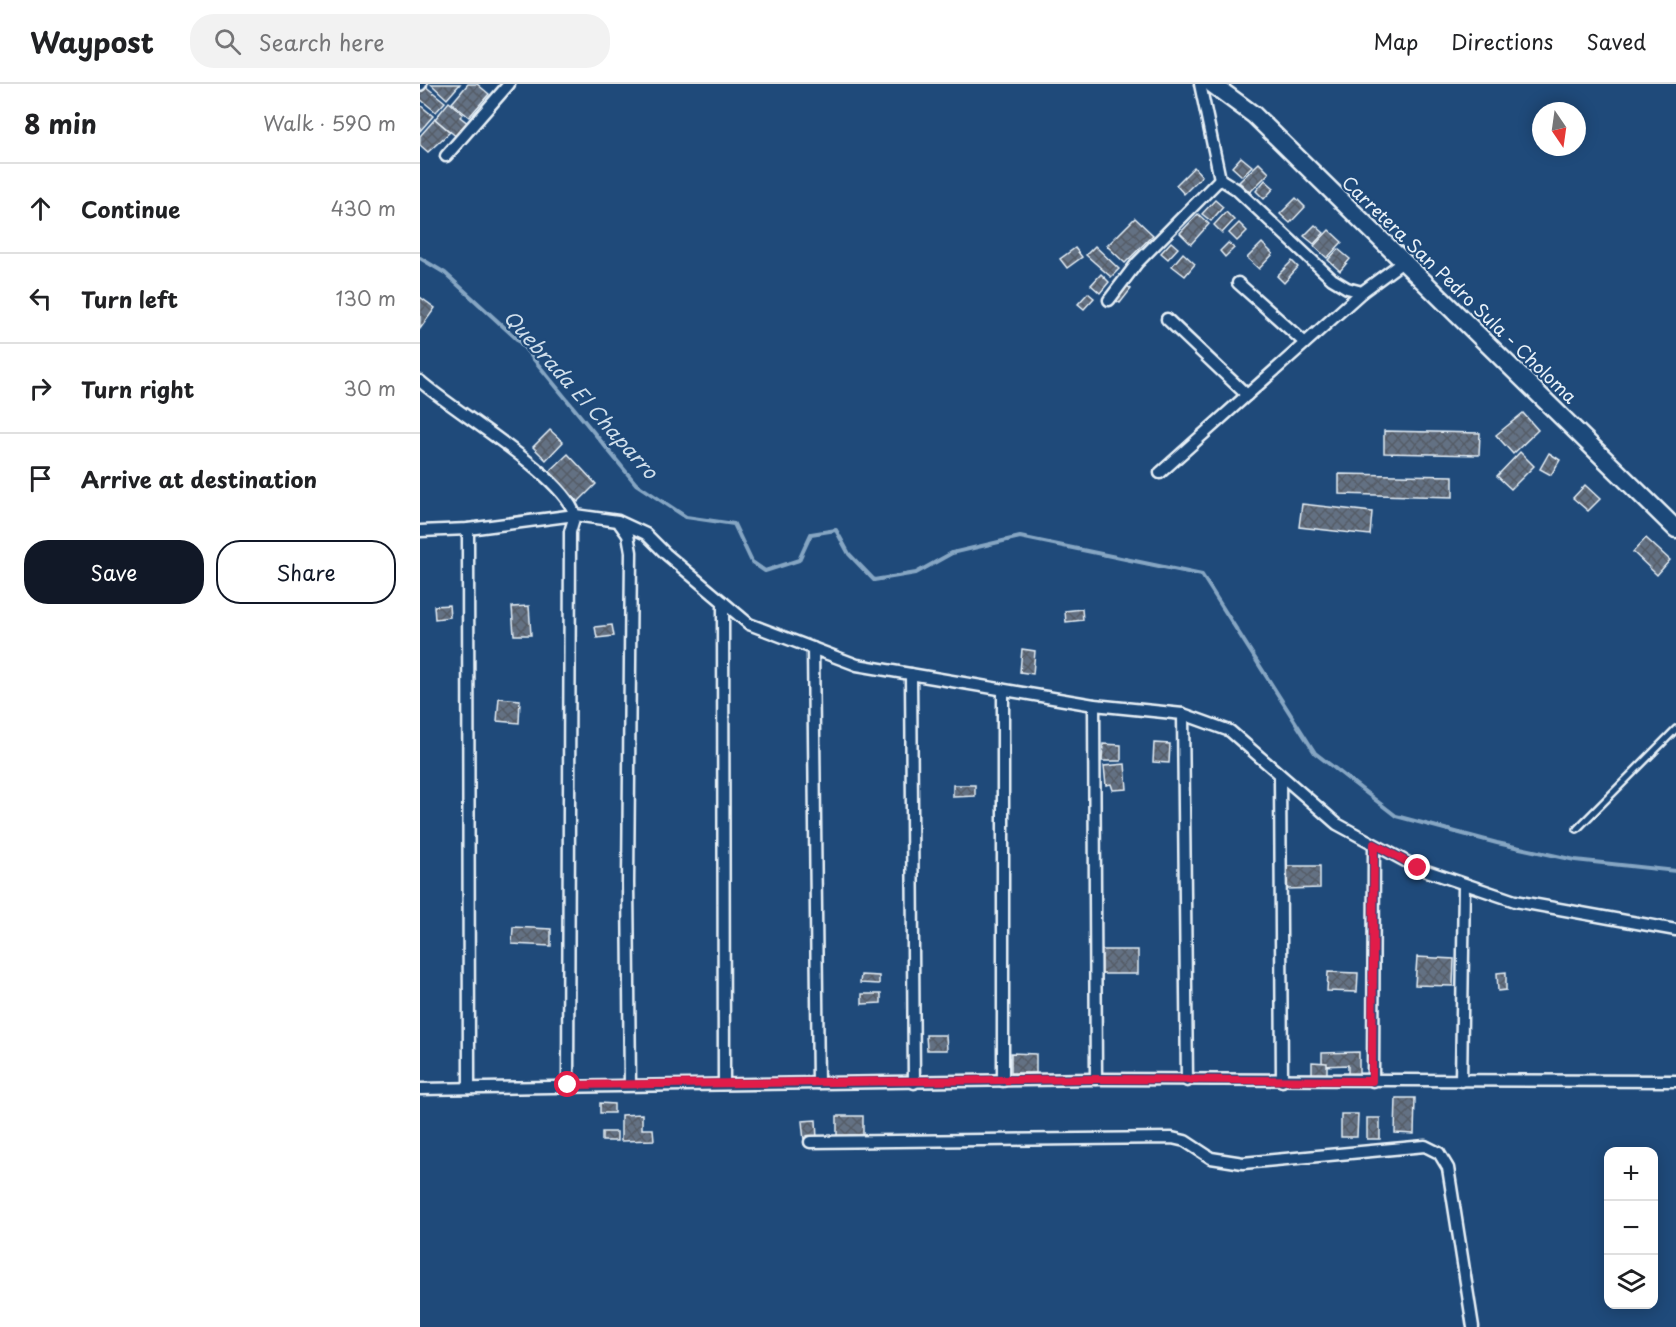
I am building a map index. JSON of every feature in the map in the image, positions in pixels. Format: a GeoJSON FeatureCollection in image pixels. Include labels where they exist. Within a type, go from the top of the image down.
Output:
{"type":"FeatureCollection","features":[{"type":"Feature","properties":{"kind":"main road","name":"Carretera San Pedro Sula - Choloma"},"geometry":{"type":"LineString","coordinates":[[1212,84],[1254,115],[1676,529]]}},
{"type":"Feature","properties":{"kind":"street"},"geometry":{"type":"LineString","coordinates":[[446,156],[509,84]]}},
{"type":"Feature","properties":{"kind":"street"},"geometry":{"type":"LineString","coordinates":[[1200,84],[1220,179],[1236,189],[1332,279],[1347,288],[1362,292]]}},
{"type":"Feature","properties":{"kind":"street"},"geometry":{"type":"LineString","coordinates":[[1109,300],[1137,263],[1220,179]]}},
{"type":"Feature","properties":{"kind":"street"},"geometry":{"type":"LineString","coordinates":[[1160,473],[1304,342],[1362,292],[1404,261]]}},
{"type":"Feature","properties":{"kind":"street"},"geometry":{"type":"LineString","coordinates":[[1238,284],[1304,342]]}},
{"type":"Feature","properties":{"kind":"street"},"geometry":{"type":"LineString","coordinates":[[1167,319],[1247,395]]}},
{"type":"Feature","properties":{"kind":"street"},"geometry":{"type":"LineString","coordinates":[[420,381],[508,447],[564,493],[575,515],[570,544],[568,1085]]}},
{"type":"Feature","properties":{"kind":"street"},"geometry":{"type":"LineString","coordinates":[[420,531],[468,529],[575,515],[618,521],[646,534],[666,554],[749,624],[858,665],[1094,705],[1183,714],[1230,730],[1336,824],[1418,868],[1515,902],[1676,930]]}},
{"type":"Feature","properties":{"kind":"street"},"geometry":{"type":"LineString","coordinates":[[618,521],[628,535],[631,552],[628,871],[630,1085]]}},
{"type":"Feature","properties":{"kind":"street"},"geometry":{"type":"LineString","coordinates":[[468,529],[469,1088]]}},
{"type":"Feature","properties":{"kind":"street"},"geometry":{"type":"LineString","coordinates":[[723,602],[724,1084]]}},
{"type":"Feature","properties":{"kind":"street"},"geometry":{"type":"LineString","coordinates":[[813,648],[818,1083]]}},
{"type":"Feature","properties":{"kind":"street"},"geometry":{"type":"LineString","coordinates":[[911,674],[914,1083]]}},
{"type":"Feature","properties":{"kind":"street"},"geometry":{"type":"LineString","coordinates":[[1003,690],[1003,1081]]}},
{"type":"Feature","properties":{"kind":"street"},"geometry":{"type":"LineString","coordinates":[[1094,705],[1096,1079]]}},
{"type":"Feature","properties":{"kind":"street"},"geometry":{"type":"LineString","coordinates":[[1183,714],[1187,1081]]}},
{"type":"Feature","properties":{"kind":"street"},"geometry":{"type":"LineString","coordinates":[[1280,776],[1282,1081]]}},
{"type":"Feature","properties":{"kind":"street"},"geometry":{"type":"LineString","coordinates":[[1372,1081],[1374,844]]}},
{"type":"Feature","properties":{"kind":"street"},"geometry":{"type":"LineString","coordinates":[[1461,1081],[1464,886]]}},
{"type":"Feature","properties":{"kind":"street"},"geometry":{"type":"LineString","coordinates":[[420,1089],[568,1085],[914,1083],[1096,1079],[1676,1081]]}},
{"type":"Feature","properties":{"kind":"street"},"geometry":{"type":"LineString","coordinates":[[810,1142],[1172,1138],[1185,1141],[1210,1158],[1243,1163],[1425,1146],[1439,1153],[1448,1168],[1473,1327]]}},
{"type":"Feature","properties":{"kind":"lane"},"geometry":{"type":"LineString","coordinates":[[1577,829],[1676,729]]}},
{"type":"Feature","properties":{"kind":"building"},"geometry":{"type":"Polygon","coordinates":[[[431,84],[460,84],[447,99],[431,84]]]}},
{"type":"Feature","properties":{"kind":"building"},"geometry":{"type":"Polygon","coordinates":[[[468,84],[477,84],[489,94],[469,117],[452,103],[468,84]]]}},
{"type":"Feature","properties":{"kind":"building"},"geometry":{"type":"Polygon","coordinates":[[[425,86],[445,102],[436,112],[420,99],[420,92],[425,86]]]}},
{"type":"Feature","properties":{"kind":"building"},"geometry":{"type":"Polygon","coordinates":[[[449,102],[463,114],[460,117],[469,124],[458,138],[435,119],[449,102]]]}},
{"type":"Feature","properties":{"kind":"building"},"geometry":{"type":"Polygon","coordinates":[[[420,105],[433,116],[420,131],[420,105]]]}},
{"type":"Feature","properties":{"kind":"building"},"geometry":{"type":"Polygon","coordinates":[[[435,119],[450,132],[428,152],[420,145],[420,136],[435,119]]]}},
{"type":"Feature","properties":{"kind":"building"},"geometry":{"type":"Polygon","coordinates":[[[1241,157],[1252,166],[1242,176],[1232,167],[1241,157]]]}},
{"type":"Feature","properties":{"kind":"building"},"geometry":{"type":"Polygon","coordinates":[[[1259,163],[1269,173],[1250,192],[1239,182],[1259,163]]]}},
{"type":"Feature","properties":{"kind":"building"},"geometry":{"type":"Polygon","coordinates":[[[1194,167],[1202,176],[1184,194],[1176,185],[1194,167]]]}},
{"type":"Feature","properties":{"kind":"building"},"geometry":{"type":"Polygon","coordinates":[[[1265,180],[1274,188],[1264,199],[1256,191],[1265,180]]]}},
{"type":"Feature","properties":{"kind":"building"},"geometry":{"type":"Polygon","coordinates":[[[1296,198],[1305,207],[1290,223],[1280,214],[1296,198]]]}},
{"type":"Feature","properties":{"kind":"building"},"geometry":{"type":"Polygon","coordinates":[[[1215,200],[1223,207],[1211,221],[1202,214],[1215,200]]]}},
{"type":"Feature","properties":{"kind":"building"},"geometry":{"type":"Polygon","coordinates":[[[1226,212],[1234,220],[1222,233],[1214,225],[1226,212]]]}},
{"type":"Feature","properties":{"kind":"building"},"geometry":{"type":"Polygon","coordinates":[[[1198,214],[1209,224],[1191,244],[1180,233],[1198,214]]]}},
{"type":"Feature","properties":{"kind":"building"},"geometry":{"type":"Polygon","coordinates":[[[1135,218],[1153,235],[1125,263],[1107,246],[1135,218]]]}},
{"type":"Feature","properties":{"kind":"building"},"geometry":{"type":"Polygon","coordinates":[[[1239,223],[1247,231],[1237,241],[1229,233],[1239,223]]]}},
{"type":"Feature","properties":{"kind":"building"},"geometry":{"type":"Polygon","coordinates":[[[1315,225],[1324,233],[1314,244],[1304,236],[1315,225]]]}},
{"type":"Feature","properties":{"kind":"building"},"geometry":{"type":"Polygon","coordinates":[[[1329,230],[1342,242],[1327,258],[1314,246],[1329,230]]]}},
{"type":"Feature","properties":{"kind":"building"},"geometry":{"type":"Polygon","coordinates":[[[1171,242],[1178,248],[1168,259],[1161,253],[1171,242]]]}},
{"type":"Feature","properties":{"kind":"building"},"geometry":{"type":"Polygon","coordinates":[[[1228,243],[1234,248],[1225,257],[1220,251],[1228,243]]]}},
{"type":"Feature","properties":{"kind":"building"},"geometry":{"type":"Polygon","coordinates":[[[1262,243],[1273,254],[1259,269],[1247,258],[1262,243]]]}},
{"type":"Feature","properties":{"kind":"building"},"geometry":{"type":"Polygon","coordinates":[[[1095,246],[1119,269],[1111,277],[1086,255],[1095,246]]]}},
{"type":"Feature","properties":{"kind":"building"},"geometry":{"type":"Polygon","coordinates":[[[1075,248],[1082,257],[1067,268],[1060,259],[1075,248]]]}},
{"type":"Feature","properties":{"kind":"building"},"geometry":{"type":"Polygon","coordinates":[[[1338,249],[1350,259],[1340,271],[1328,260],[1338,249]]]}},
{"type":"Feature","properties":{"kind":"building"},"geometry":{"type":"Polygon","coordinates":[[[1183,253],[1195,264],[1185,276],[1172,266],[1183,253]]]}},
{"type":"Feature","properties":{"kind":"building"},"geometry":{"type":"Polygon","coordinates":[[[1292,261],[1298,267],[1284,283],[1277,276],[1292,261]]]}},
{"type":"Feature","properties":{"kind":"building"},"geometry":{"type":"Polygon","coordinates":[[[1101,274],[1109,282],[1100,293],[1091,285],[1101,274]]]}},
{"type":"Feature","properties":{"kind":"building"},"geometry":{"type":"Polygon","coordinates":[[[1127,286],[1131,289],[1120,303],[1115,300],[1127,286]]]}},
{"type":"Feature","properties":{"kind":"building"},"geometry":{"type":"Polygon","coordinates":[[[1088,293],[1094,298],[1084,309],[1078,304],[1088,293]]]}},
{"type":"Feature","properties":{"kind":"building"},"geometry":{"type":"Polygon","coordinates":[[[420,297],[435,308],[420,329],[420,297]]]}},
{"type":"Feature","properties":{"kind":"building"},"geometry":{"type":"Polygon","coordinates":[[[1523,413],[1538,430],[1513,454],[1496,435],[1523,413]]]}},
{"type":"Feature","properties":{"kind":"building"},"geometry":{"type":"Polygon","coordinates":[[[550,430],[563,442],[546,460],[533,447],[550,430]]]}},
{"type":"Feature","properties":{"kind":"building"},"geometry":{"type":"Polygon","coordinates":[[[1384,431],[1480,433],[1479,455],[1384,453],[1384,431]]]}},
{"type":"Feature","properties":{"kind":"building"},"geometry":{"type":"Polygon","coordinates":[[[1520,452],[1534,466],[1511,489],[1497,476],[1520,452]]]}},
{"type":"Feature","properties":{"kind":"building"},"geometry":{"type":"Polygon","coordinates":[[[1549,453],[1560,460],[1551,475],[1540,469],[1549,453]]]}},
{"type":"Feature","properties":{"kind":"building"},"geometry":{"type":"Polygon","coordinates":[[[568,454],[596,484],[578,502],[549,472],[568,454]]]}},
{"type":"Feature","properties":{"kind":"building"},"geometry":{"type":"Polygon","coordinates":[[[1339,474],[1453,476],[1453,497],[1339,494],[1339,474]]]}},
{"type":"Feature","properties":{"kind":"building"},"geometry":{"type":"Polygon","coordinates":[[[1585,485],[1600,499],[1588,511],[1573,498],[1585,485]]]}},
{"type":"Feature","properties":{"kind":"building"},"geometry":{"type":"Polygon","coordinates":[[[1302,504],[1372,512],[1370,535],[1299,527],[1302,504]]]}},
{"type":"Feature","properties":{"kind":"building"},"geometry":{"type":"Polygon","coordinates":[[[1646,538],[1670,560],[1657,575],[1633,552],[1646,538]]]}},
{"type":"Feature","properties":{"kind":"building"},"geometry":{"type":"Polygon","coordinates":[[[449,605],[450,617],[435,619],[434,606],[449,605]]]}},
{"type":"Feature","properties":{"kind":"building"},"geometry":{"type":"Polygon","coordinates":[[[529,606],[531,635],[514,635],[512,607],[529,606]]]}},
{"type":"Feature","properties":{"kind":"building"},"geometry":{"type":"Polygon","coordinates":[[[1082,609],[1083,620],[1066,622],[1065,611],[1082,609]]]}},
{"type":"Feature","properties":{"kind":"building"},"geometry":{"type":"Polygon","coordinates":[[[612,625],[614,636],[597,638],[595,627],[612,625]]]}},
{"type":"Feature","properties":{"kind":"building"},"geometry":{"type":"Polygon","coordinates":[[[1022,649],[1035,651],[1033,674],[1020,672],[1022,649]]]}},
{"type":"Feature","properties":{"kind":"building"},"geometry":{"type":"Polygon","coordinates":[[[499,698],[520,700],[519,723],[497,721],[499,698]]]}},
{"type":"Feature","properties":{"kind":"building"},"geometry":{"type":"Polygon","coordinates":[[[1154,743],[1170,744],[1169,763],[1153,762],[1154,743]]]}},
{"type":"Feature","properties":{"kind":"building"},"geometry":{"type":"Polygon","coordinates":[[[1103,744],[1121,745],[1121,761],[1102,761],[1103,744]]]}},
{"type":"Feature","properties":{"kind":"building"},"geometry":{"type":"Polygon","coordinates":[[[1125,764],[1127,789],[1113,790],[1111,784],[1106,785],[1104,766],[1125,764]]]}},
{"type":"Feature","properties":{"kind":"building"},"geometry":{"type":"Polygon","coordinates":[[[953,785],[975,785],[975,796],[953,797],[953,785]]]}},
{"type":"Feature","properties":{"kind":"building"},"geometry":{"type":"Polygon","coordinates":[[[1287,866],[1320,866],[1320,888],[1287,889],[1287,866]]]}},
{"type":"Feature","properties":{"kind":"building"},"geometry":{"type":"Polygon","coordinates":[[[513,927],[551,929],[551,946],[512,944],[513,927]]]}},
{"type":"Feature","properties":{"kind":"building"},"geometry":{"type":"Polygon","coordinates":[[[1101,950],[1138,950],[1138,974],[1101,974],[1101,950]]]}},
{"type":"Feature","properties":{"kind":"building"},"geometry":{"type":"Polygon","coordinates":[[[1417,957],[1454,959],[1453,986],[1415,985],[1417,957]]]}},
{"type":"Feature","properties":{"kind":"building"},"geometry":{"type":"Polygon","coordinates":[[[1328,972],[1358,973],[1357,992],[1327,991],[1328,972]]]}},
{"type":"Feature","properties":{"kind":"building"},"geometry":{"type":"Polygon","coordinates":[[[1506,972],[1506,990],[1498,991],[1497,973],[1506,972]]]}},
{"type":"Feature","properties":{"kind":"building"},"geometry":{"type":"Polygon","coordinates":[[[861,975],[879,976],[879,984],[860,983],[861,975]]]}},
{"type":"Feature","properties":{"kind":"building"},"geometry":{"type":"Polygon","coordinates":[[[862,994],[881,994],[881,1003],[862,1004],[862,994]]]}},
{"type":"Feature","properties":{"kind":"building"},"geometry":{"type":"Polygon","coordinates":[[[926,1035],[946,1035],[947,1050],[927,1050],[926,1035]]]}},
{"type":"Feature","properties":{"kind":"building"},"geometry":{"type":"Polygon","coordinates":[[[1359,1052],[1359,1076],[1348,1076],[1348,1065],[1322,1066],[1322,1053],[1359,1052]]]}},
{"type":"Feature","properties":{"kind":"building"},"geometry":{"type":"Polygon","coordinates":[[[1011,1053],[1036,1054],[1036,1073],[1011,1073],[1011,1053]]]}},
{"type":"Feature","properties":{"kind":"building"},"geometry":{"type":"Polygon","coordinates":[[[1312,1062],[1327,1063],[1327,1078],[1312,1077],[1312,1062]]]}},
{"type":"Feature","properties":{"kind":"building"},"geometry":{"type":"Polygon","coordinates":[[[1396,1098],[1415,1098],[1414,1134],[1395,1133],[1396,1098]]]}},
{"type":"Feature","properties":{"kind":"building"},"geometry":{"type":"Polygon","coordinates":[[[600,1103],[614,1104],[614,1113],[600,1113],[600,1103]]]}},
{"type":"Feature","properties":{"kind":"building"},"geometry":{"type":"Polygon","coordinates":[[[642,1114],[642,1129],[653,1129],[654,1140],[621,1141],[621,1115],[642,1114]]]}},
{"type":"Feature","properties":{"kind":"building"},"geometry":{"type":"Polygon","coordinates":[[[1341,1114],[1358,1114],[1357,1137],[1341,1137],[1341,1114]]]}},
{"type":"Feature","properties":{"kind":"building"},"geometry":{"type":"Polygon","coordinates":[[[837,1116],[863,1116],[863,1138],[837,1138],[837,1116]]]}},
{"type":"Feature","properties":{"kind":"building"},"geometry":{"type":"Polygon","coordinates":[[[1367,1118],[1380,1118],[1380,1139],[1367,1139],[1367,1118]]]}},
{"type":"Feature","properties":{"kind":"building"},"geometry":{"type":"Polygon","coordinates":[[[816,1120],[817,1139],[804,1141],[802,1121],[816,1120]]]}},
{"type":"Feature","properties":{"kind":"building"},"geometry":{"type":"Polygon","coordinates":[[[602,1132],[617,1132],[617,1141],[602,1141],[602,1132]]]}},
{"type":"Feature","properties":{"kind":"waterway","name":"Quebrada El Chaparro"},"geometry":{"type":"LineString","coordinates":[[420,258],[445,273],[518,340],[636,484],[686,517],[734,524],[752,562],[765,571],[799,560],[811,534],[836,530],[849,554],[874,580],[916,573],[952,553],[1020,537],[1202,575],[1315,753],[1396,816],[1497,843],[1575,860],[1676,871]]}},
{"type":"Feature","properties":{"kind":"route"},"geometry":{"type":"LineString","coordinates":[[568,1085],[914,1083],[1096,1079],[1372,1081],[1374,844],[1418,868]]}}]}
